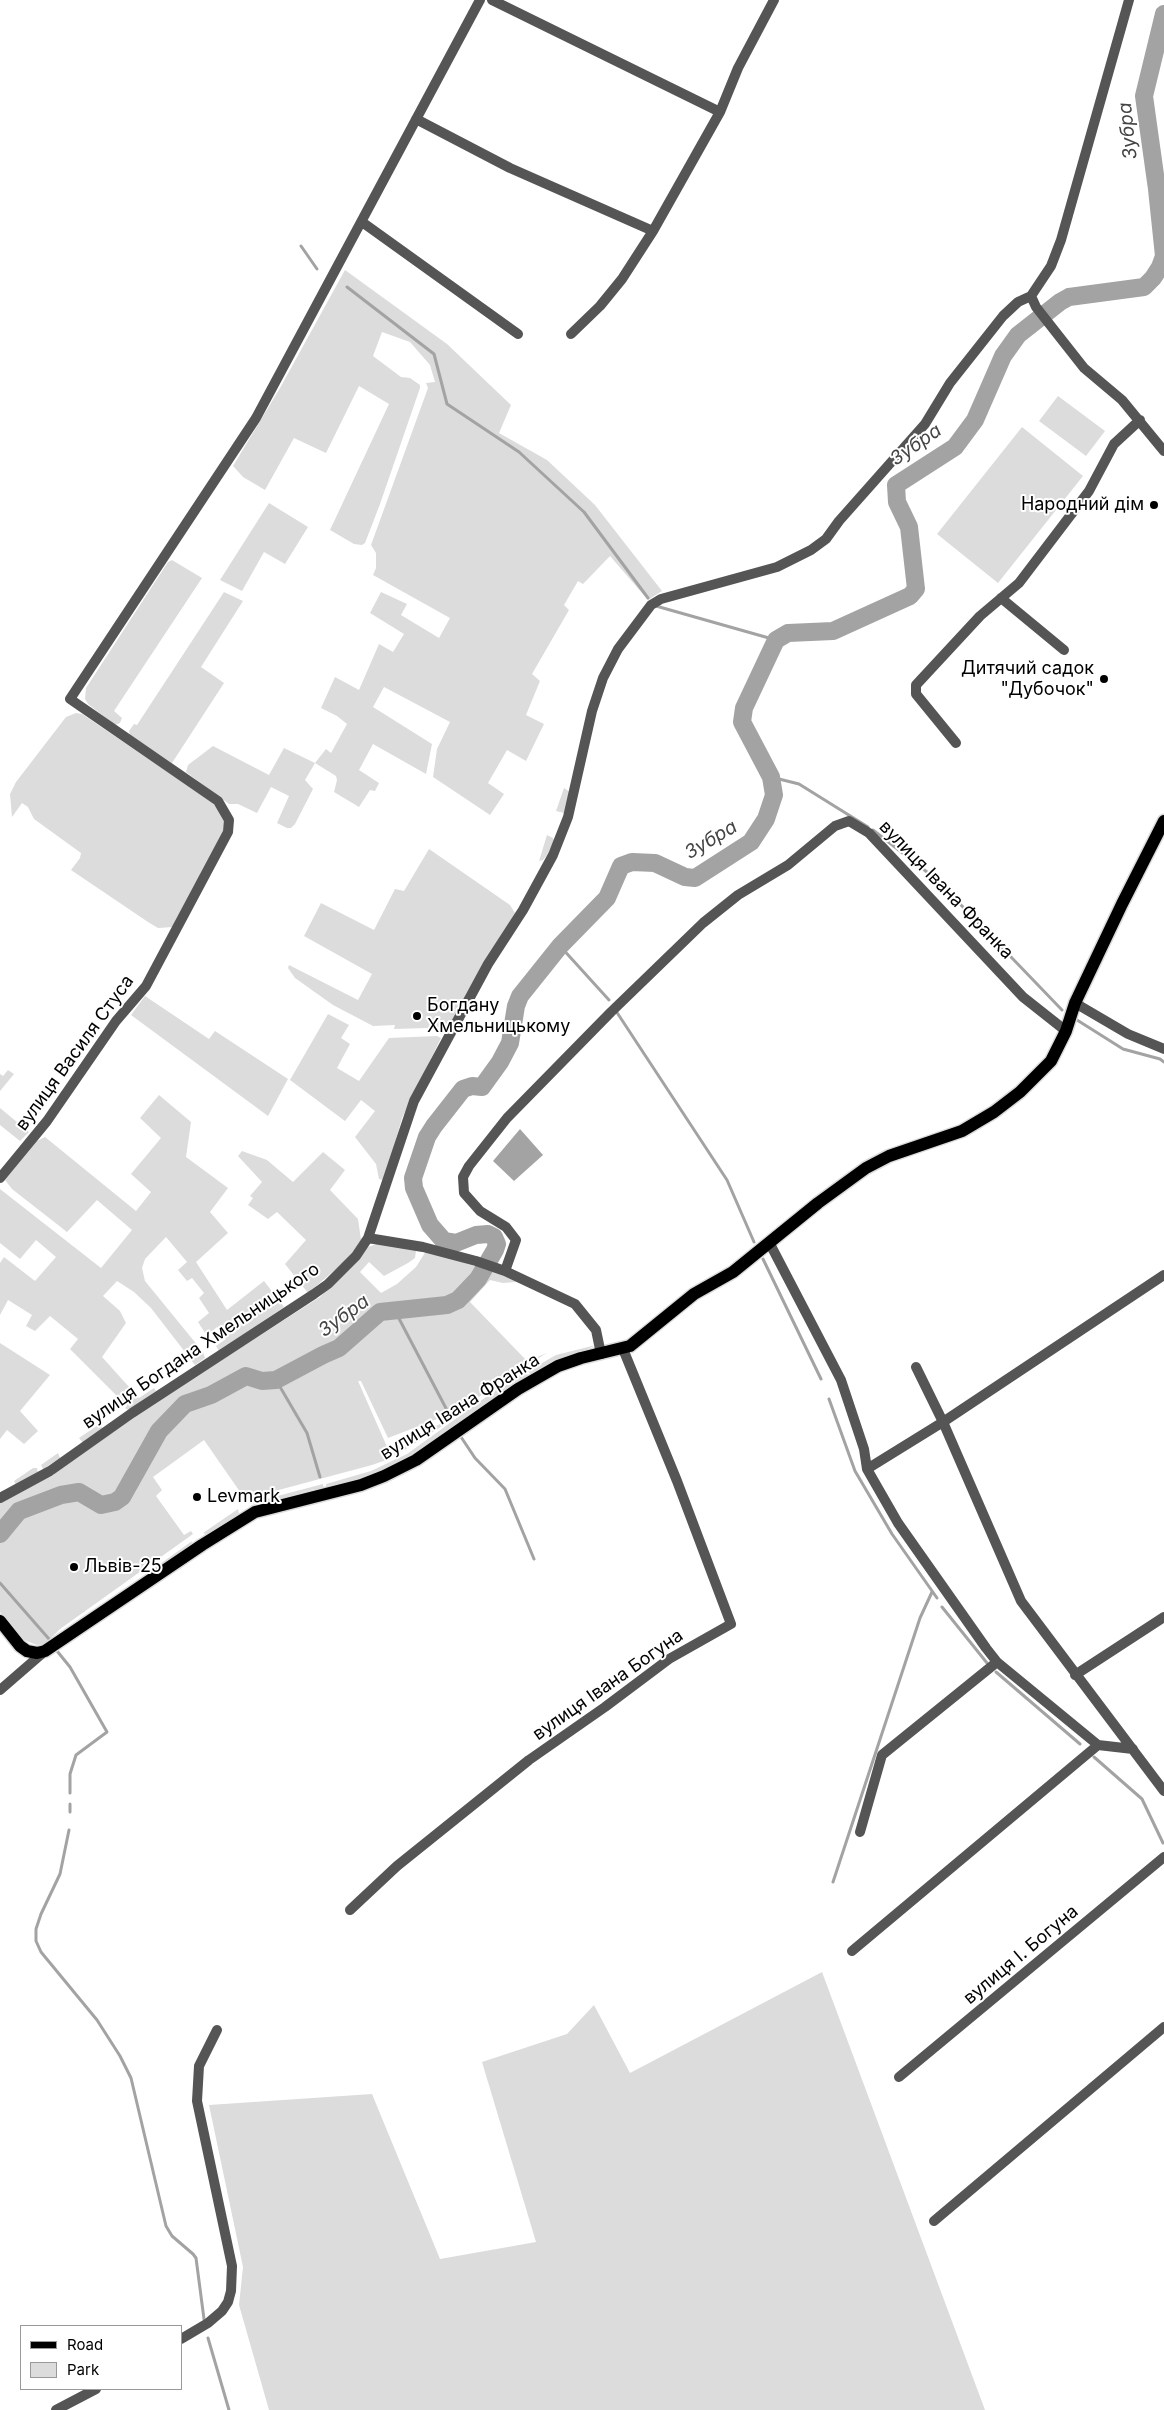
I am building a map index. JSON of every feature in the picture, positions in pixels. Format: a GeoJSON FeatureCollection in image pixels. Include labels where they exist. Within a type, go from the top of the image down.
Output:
{"type":"FeatureCollection","features":[{"type":"Feature","properties":{"kind":"main road","name":"вулиця Івана Франка"},"geometry":{"type":"LineString","coordinates":[[45,1651],[202,1545],[255,1512],[352,1487],[384,1476],[416,1460],[534,1379],[568,1362],[622,1349],[642,1338],[694,1294],[733,1272],[866,1168],[889,1156],[962,1131],[994,1112],[1039,1076],[1051,1061],[1066,1031],[1075,1003],[1132,881],[1164,822]]}},
{"type":"Feature","properties":{"kind":"main road"},"geometry":{"type":"LineString","coordinates":[[0,1621],[20,1646],[27,1651],[37,1653],[45,1651]]}},
{"type":"Feature","properties":{"kind":"street"},"geometry":{"type":"LineString","coordinates":[[480,0],[362,222],[518,334]]}},
{"type":"Feature","properties":{"kind":"street"},"geometry":{"type":"LineString","coordinates":[[492,0],[720,112]]}},
{"type":"Feature","properties":{"kind":"street"},"geometry":{"type":"LineString","coordinates":[[571,334],[611,292],[653,232],[720,112],[738,68],[774,0]]}},
{"type":"Feature","properties":{"kind":"street","name":"вулиця Богдана Хмельницького"},"geometry":{"type":"LineString","coordinates":[[0,1498],[50,1471],[132,1413],[314,1294],[346,1267],[368,1238],[414,1101],[488,964],[523,910],[553,855],[568,817],[592,711],[603,678],[618,649],[651,605],[661,599],[777,567],[811,550],[826,538],[925,424],[950,383],[1003,316],[1018,302],[1031,296],[1051,266],[1061,240],[1129,0]]}},
{"type":"Feature","properties":{"kind":"street"},"geometry":{"type":"LineString","coordinates":[[416,119],[510,168],[653,232]]}},
{"type":"Feature","properties":{"kind":"street","name":"вулиця Василя Стуса"},"geometry":{"type":"LineString","coordinates":[[0,1178],[47,1121],[116,1021],[146,986],[228,832],[229,820],[226,810],[218,801],[70,699],[256,418],[362,222]]}},
{"type":"Feature","properties":{"kind":"street"},"geometry":{"type":"LineString","coordinates":[[1031,296],[1036,307],[1084,368],[1122,400],[1164,452]]}},
{"type":"Feature","properties":{"kind":"street"},"geometry":{"type":"LineString","coordinates":[[956,743],[916,694],[916,685],[980,616],[1019,583],[1089,491],[1114,444],[1140,420]]}},
{"type":"Feature","properties":{"kind":"street"},"geometry":{"type":"LineString","coordinates":[[1001,598],[1064,650]]}},
{"type":"Feature","properties":{"kind":"street","name":"вулиця Івана Франка"},"geometry":{"type":"LineString","coordinates":[[500,1269],[516,1240],[506,1227],[480,1212],[469,1202],[464,1193],[462,1177],[469,1166],[507,1118],[617,1005],[703,923],[738,895],[788,865],[835,826],[849,821],[870,833],[1024,997],[1066,1031]]}},
{"type":"Feature","properties":{"kind":"street"},"geometry":{"type":"LineString","coordinates":[[1075,1003],[1128,1034],[1164,1049]]}},
{"type":"Feature","properties":{"kind":"street"},"geometry":{"type":"LineString","coordinates":[[368,1238],[423,1247],[476,1260],[500,1269],[575,1304],[596,1330],[601,1354]]}},
{"type":"Feature","properties":{"kind":"street"},"geometry":{"type":"LineString","coordinates":[[769,1242],[840,1380],[864,1449],[867,1469],[898,1523],[997,1662],[1098,1745],[1133,1749]]}},
{"type":"Feature","properties":{"kind":"street"},"geometry":{"type":"LineString","coordinates":[[867,1469],[943,1422],[1164,1275]]}},
{"type":"Feature","properties":{"kind":"street","name":"вулиця Івана Богуна"},"geometry":{"type":"LineString","coordinates":[[350,1910],[397,1866],[529,1760],[669,1659],[731,1624],[677,1481],[622,1349]]}},
{"type":"Feature","properties":{"kind":"street"},"geometry":{"type":"LineString","coordinates":[[916,1367],[943,1422],[1021,1601],[1164,1791]]}},
{"type":"Feature","properties":{"kind":"street"},"geometry":{"type":"LineString","coordinates":[[1076,1675],[1164,1617]]}},
{"type":"Feature","properties":{"kind":"street","name":"вулиця Івана Франка"},"geometry":{"type":"LineString","coordinates":[[0,1690],[45,1651]]}},
{"type":"Feature","properties":{"kind":"street"},"geometry":{"type":"LineString","coordinates":[[860,1832],[882,1756],[997,1662]]}},
{"type":"Feature","properties":{"kind":"street"},"geometry":{"type":"LineString","coordinates":[[852,1951],[1098,1745]]}},
{"type":"Feature","properties":{"kind":"street","name":"вулиця І. Богуна"},"geometry":{"type":"LineString","coordinates":[[899,2077],[1164,1857]]}},
{"type":"Feature","properties":{"kind":"street"},"geometry":{"type":"LineString","coordinates":[[934,2221],[1164,2027]]}},
{"type":"Feature","properties":{"kind":"street"},"geometry":{"type":"LineString","coordinates":[[182,2338],[208,2324],[222,2311],[228,2302],[231,2292],[232,2266],[197,2101],[200,2066],[217,2030]]}},
{"type":"Feature","properties":{"kind":"street"},"geometry":{"type":"LineString","coordinates":[[56,2410],[94,2390]]}},
{"type":"Feature","properties":{"kind":"green space"},"geometry":{"type":"Polygon","coordinates":[[[345,270],[447,344],[511,405],[499,433],[547,460],[595,505],[662,591],[648,600],[610,556],[583,584],[578,581],[564,605],[569,610],[532,674],[540,681],[526,715],[544,724],[526,761],[507,750],[488,783],[504,794],[490,815],[433,777],[437,749],[450,722],[384,687],[373,707],[432,744],[426,774],[373,744],[359,770],[379,783],[375,791],[370,790],[359,807],[334,792],[336,776],[315,763],[326,749],[331,753],[347,724],[337,716],[321,708],[335,677],[359,690],[379,644],[393,652],[404,634],[370,613],[381,592],[407,604],[401,615],[439,638],[450,618],[373,575],[376,568],[376,553],[371,545],[428,388],[426,383],[435,382],[430,365],[410,342],[382,332],[373,356],[401,377],[410,378],[420,385],[420,388],[365,543],[362,545],[354,544],[330,530],[389,404],[359,386],[326,453],[294,438],[265,490],[243,477],[233,466],[280,388],[345,270]]]}},
{"type":"Feature","properties":{"kind":"green space"},"geometry":{"type":"Polygon","coordinates":[[[1058,396],[1105,431],[1086,456],[1039,421],[1058,396]]]}},
{"type":"Feature","properties":{"kind":"green space"},"geometry":{"type":"Polygon","coordinates":[[[1022,427],[1083,476],[998,583],[937,534],[1022,427]]]}},
{"type":"Feature","properties":{"kind":"green space"},"geometry":{"type":"Polygon","coordinates":[[[269,503],[308,527],[285,564],[264,552],[242,591],[220,580],[269,503]]]}},
{"type":"Feature","properties":{"kind":"green space"},"geometry":{"type":"Polygon","coordinates":[[[172,560],[202,578],[114,711],[122,718],[120,723],[115,725],[88,704],[85,699],[86,688],[168,562],[172,560]]]}},
{"type":"Feature","properties":{"kind":"green space"},"geometry":{"type":"Polygon","coordinates":[[[224,592],[243,601],[201,667],[224,683],[172,763],[130,735],[129,731],[134,724],[137,725],[224,592]]]}},
{"type":"Feature","properties":{"kind":"green space"},"geometry":{"type":"Polygon","coordinates":[[[76,713],[82,714],[211,801],[225,820],[224,830],[173,927],[158,928],[71,870],[80,858],[81,853],[34,819],[28,807],[22,803],[12,817],[10,794],[16,782],[66,717],[76,713]]]}},
{"type":"Feature","properties":{"kind":"green space"},"geometry":{"type":"Polygon","coordinates":[[[213,746],[269,775],[284,748],[315,763],[305,780],[313,789],[295,824],[291,828],[277,823],[289,796],[271,787],[257,813],[238,804],[229,804],[186,772],[188,765],[213,746]]]}},
{"type":"Feature","properties":{"kind":"green space"},"geometry":{"type":"Polygon","coordinates":[[[564,788],[570,792],[564,813],[556,811],[564,788]]]}},
{"type":"Feature","properties":{"kind":"green space"},"geometry":{"type":"Polygon","coordinates":[[[547,835],[553,838],[554,841],[547,855],[543,860],[539,861],[547,835]]]}},
{"type":"Feature","properties":{"kind":"green space"},"geometry":{"type":"Polygon","coordinates":[[[429,849],[510,905],[515,913],[451,1022],[445,1027],[426,1028],[394,1029],[395,1025],[373,1026],[333,1005],[295,978],[288,968],[289,965],[358,1000],[372,974],[304,936],[321,903],[374,930],[395,889],[404,891],[429,849]]]}},
{"type":"Feature","properties":{"kind":"green space"},"geometry":{"type":"Polygon","coordinates":[[[145,996],[209,1039],[215,1031],[288,1079],[268,1116],[131,1015],[145,996]]]}},
{"type":"Feature","properties":{"kind":"green space"},"geometry":{"type":"Polygon","coordinates":[[[328,1014],[349,1025],[341,1038],[350,1044],[337,1068],[359,1081],[389,1038],[437,1036],[441,1038],[402,1118],[383,1180],[379,1179],[376,1164],[355,1137],[375,1111],[361,1100],[345,1121],[290,1080],[328,1014]]]}},
{"type":"Feature","properties":{"kind":"green space"},"geometry":{"type":"Polygon","coordinates":[[[8,1070],[14,1074],[0,1091],[0,1074],[3,1076],[8,1070]]]}},
{"type":"Feature","properties":{"kind":"green space"},"geometry":{"type":"Polygon","coordinates":[[[159,1095],[191,1122],[186,1157],[228,1188],[210,1212],[228,1233],[196,1262],[227,1310],[264,1281],[284,1307],[219,1351],[216,1346],[226,1339],[217,1327],[207,1336],[198,1322],[209,1313],[199,1298],[204,1293],[192,1278],[187,1281],[178,1270],[187,1262],[166,1237],[145,1259],[142,1268],[145,1281],[203,1352],[205,1358],[195,1365],[151,1308],[134,1292],[117,1281],[103,1296],[120,1311],[126,1323],[102,1357],[139,1398],[154,1388],[156,1391],[128,1410],[125,1408],[127,1406],[70,1349],[78,1339],[50,1316],[35,1331],[26,1326],[32,1315],[8,1300],[0,1315],[0,1263],[4,1257],[35,1281],[56,1257],[36,1240],[20,1259],[0,1243],[0,1189],[101,1268],[132,1230],[97,1200],[67,1232],[12,1189],[5,1180],[37,1141],[45,1137],[136,1211],[151,1192],[131,1174],[161,1138],[140,1118],[159,1095]]]}},
{"type":"Feature","properties":{"kind":"green space"},"geometry":{"type":"Polygon","coordinates":[[[0,1108],[29,1132],[20,1141],[0,1125],[0,1108]]]}},
{"type":"Feature","properties":{"kind":"green space"},"geometry":{"type":"Polygon","coordinates":[[[242,1151],[267,1160],[293,1182],[323,1152],[345,1170],[330,1190],[358,1219],[361,1240],[350,1257],[308,1293],[285,1264],[306,1240],[277,1212],[268,1219],[248,1205],[253,1198],[250,1196],[262,1182],[238,1156],[242,1151]]]}},
{"type":"Feature","properties":{"kind":"green space"},"geometry":{"type":"Polygon","coordinates":[[[377,1244],[414,1248],[416,1251],[415,1258],[384,1276],[369,1262],[360,1272],[381,1293],[397,1284],[416,1267],[426,1251],[514,1278],[516,1282],[503,1283],[490,1280],[470,1302],[527,1361],[547,1353],[500,1381],[463,1409],[388,1438],[361,1381],[358,1381],[392,1458],[245,1499],[204,1440],[153,1477],[162,1490],[156,1496],[184,1535],[191,1531],[193,1534],[60,1629],[45,1644],[37,1645],[21,1637],[0,1612],[0,1503],[54,1475],[55,1472],[145,1409],[320,1297],[368,1247],[377,1244]]]}},
{"type":"Feature","properties":{"kind":"green space"},"geometry":{"type":"Polygon","coordinates":[[[0,1343],[50,1375],[20,1411],[38,1431],[24,1444],[7,1430],[0,1439],[0,1343]]]}},
{"type":"Feature","properties":{"kind":"green space"},"geometry":{"type":"Polygon","coordinates":[[[596,1345],[531,1375],[528,1371],[556,1355],[596,1345]]]}},
{"type":"Feature","properties":{"kind":"green space"},"geometry":{"type":"Polygon","coordinates":[[[526,1371],[528,1376],[496,1396],[409,1458],[391,1468],[327,1490],[326,1484],[371,1471],[407,1454],[493,1392],[526,1371]]]}},
{"type":"Feature","properties":{"kind":"green space"},"geometry":{"type":"Polygon","coordinates":[[[457,1414],[447,1423],[395,1456],[391,1448],[457,1414]]]}},
{"type":"Feature","properties":{"kind":"green space"},"geometry":{"type":"Polygon","coordinates":[[[101,1423],[102,1429],[83,1443],[79,1438],[101,1423]]]}},
{"type":"Feature","properties":{"kind":"green space"},"geometry":{"type":"Polygon","coordinates":[[[58,1453],[60,1458],[43,1469],[41,1465],[58,1453]]]}},
{"type":"Feature","properties":{"kind":"green space"},"geometry":{"type":"Polygon","coordinates":[[[33,1468],[37,1468],[38,1473],[16,1485],[14,1481],[33,1468]]]}},
{"type":"Feature","properties":{"kind":"green space"},"geometry":{"type":"Polygon","coordinates":[[[323,1484],[324,1491],[314,1489],[257,1506],[251,1503],[323,1484]]]}},
{"type":"Feature","properties":{"kind":"green space"},"geometry":{"type":"Polygon","coordinates":[[[238,1509],[239,1514],[208,1535],[203,1533],[238,1509]]]}},
{"type":"Feature","properties":{"kind":"green space"},"geometry":{"type":"Polygon","coordinates":[[[192,1541],[191,1546],[95,1611],[192,1541]]]}},
{"type":"Feature","properties":{"kind":"green space"},"geometry":{"type":"Polygon","coordinates":[[[822,1972],[985,2410],[269,2410],[239,2305],[243,2267],[209,2105],[372,2094],[440,2259],[536,2242],[482,2062],[567,2034],[594,2005],[630,2073],[822,1972]]]}},
{"type":"Feature","properties":{"kind":"shaded area"},"geometry":{"type":"Polygon","coordinates":[[[520,1129],[543,1155],[514,1181],[493,1161],[520,1129]]]}},
{"type":"Feature","properties":{"kind":"waterway","name":"Зубра"},"geometry":{"type":"LineString","coordinates":[[0,1534],[19,1511],[61,1495],[79,1492],[101,1505],[115,1502],[122,1497],[159,1431],[185,1404],[211,1395],[246,1376],[262,1381],[276,1380],[339,1348],[380,1312],[447,1305],[458,1300],[478,1279],[495,1250],[497,1244],[494,1237],[488,1234],[476,1235],[456,1243],[444,1241],[430,1225],[414,1188],[413,1178],[427,1137],[434,1126],[463,1089],[472,1086],[482,1087],[500,1062],[510,1043],[516,1006],[520,996],[560,946],[607,898],[621,866],[632,862],[655,863],[685,877],[695,878],[751,842],[766,819],[774,795],[771,777],[742,722],[744,708],[776,640],[788,633],[833,631],[910,596],[916,589],[909,527],[897,502],[896,485],[955,447],[975,420],[1003,356],[1018,335],[1069,297],[1144,287],[1160,267],[1164,256],[1144,96],[1164,14]]}},
{"type":"Feature","properties":{"kind":"waterway"},"geometry":{"type":"LineString","coordinates":[[301,246],[317,269]]}},
{"type":"Feature","properties":{"kind":"waterway"},"geometry":{"type":"LineString","coordinates":[[347,287],[434,354],[447,404],[519,452],[584,512],[648,598]]}},
{"type":"Feature","properties":{"kind":"waterway"},"geometry":{"type":"LineString","coordinates":[[656,606],[776,640]]}},
{"type":"Feature","properties":{"kind":"waterway"},"geometry":{"type":"LineString","coordinates":[[771,777],[799,784],[868,827]]}},
{"type":"Feature","properties":{"kind":"waterway"},"geometry":{"type":"LineString","coordinates":[[873,830],[936,879],[1062,1010]]}},
{"type":"Feature","properties":{"kind":"waterway"},"geometry":{"type":"LineString","coordinates":[[560,946],[609,1000]]}},
{"type":"Feature","properties":{"kind":"waterway"},"geometry":{"type":"LineString","coordinates":[[616,1011],[727,1180],[754,1242]]}},
{"type":"Feature","properties":{"kind":"waterway"},"geometry":{"type":"LineString","coordinates":[[1077,1020],[1123,1049],[1160,1059],[1164,1062]]}},
{"type":"Feature","properties":{"kind":"waterway"},"geometry":{"type":"LineString","coordinates":[[763,1259],[821,1379]]}},
{"type":"Feature","properties":{"kind":"waterway"},"geometry":{"type":"LineString","coordinates":[[394,1309],[449,1414]]}},
{"type":"Feature","properties":{"kind":"waterway"},"geometry":{"type":"LineString","coordinates":[[276,1380],[307,1433],[320,1477]]}},
{"type":"Feature","properties":{"kind":"waterway"},"geometry":{"type":"LineString","coordinates":[[829,1399],[855,1471],[892,1534],[937,1598]]}},
{"type":"Feature","properties":{"kind":"waterway"},"geometry":{"type":"LineString","coordinates":[[461,1437],[475,1458],[505,1489],[534,1559]]}},
{"type":"Feature","properties":{"kind":"waterway"},"geometry":{"type":"LineString","coordinates":[[0,1583],[49,1639]]}},
{"type":"Feature","properties":{"kind":"waterway"},"geometry":{"type":"LineString","coordinates":[[833,1882],[920,1618],[932,1592]]}},
{"type":"Feature","properties":{"kind":"waterway"},"geometry":{"type":"LineString","coordinates":[[942,1607],[987,1663]]}},
{"type":"Feature","properties":{"kind":"waterway"},"geometry":{"type":"LineString","coordinates":[[57,1651],[70,1667],[107,1732],[76,1755],[70,1774],[70,1793]]}},
{"type":"Feature","properties":{"kind":"waterway"},"geometry":{"type":"LineString","coordinates":[[996,1672],[1080,1744]]}},
{"type":"Feature","properties":{"kind":"waterway"},"geometry":{"type":"LineString","coordinates":[[1094,1757],[1142,1799],[1163,1843]]}},
{"type":"Feature","properties":{"kind":"waterway"},"geometry":{"type":"LineString","coordinates":[[70,1804],[70,1812]]}},
{"type":"Feature","properties":{"kind":"waterway"},"geometry":{"type":"LineString","coordinates":[[69,1830],[60,1874],[41,1914],[36,1929],[36,1941],[41,1952],[97,2020],[120,2056],[131,2078],[166,2226],[172,2236],[196,2258],[204,2319]]}},
{"type":"Feature","properties":{"kind":"waterway"},"geometry":{"type":"LineString","coordinates":[[208,2338],[229,2410]]}},
{"type":"Feature","properties":{"kind":"place","name":"Народний дім"},"geometry":{"type":"Point","coordinates":[1154,505]}},
{"type":"Feature","properties":{"kind":"place","name":"Дитячий садок \"Дубочок\""},"geometry":{"type":"Point","coordinates":[1104,679]}},
{"type":"Feature","properties":{"kind":"place","name":"Богдану Хмельницькому"},"geometry":{"type":"Point","coordinates":[417,1016]}},
{"type":"Feature","properties":{"kind":"place","name":"Levmark"},"geometry":{"type":"Point","coordinates":[197,1497]}},
{"type":"Feature","properties":{"kind":"place","name":"Львів-25"},"geometry":{"type":"Point","coordinates":[74,1567]}}]}
